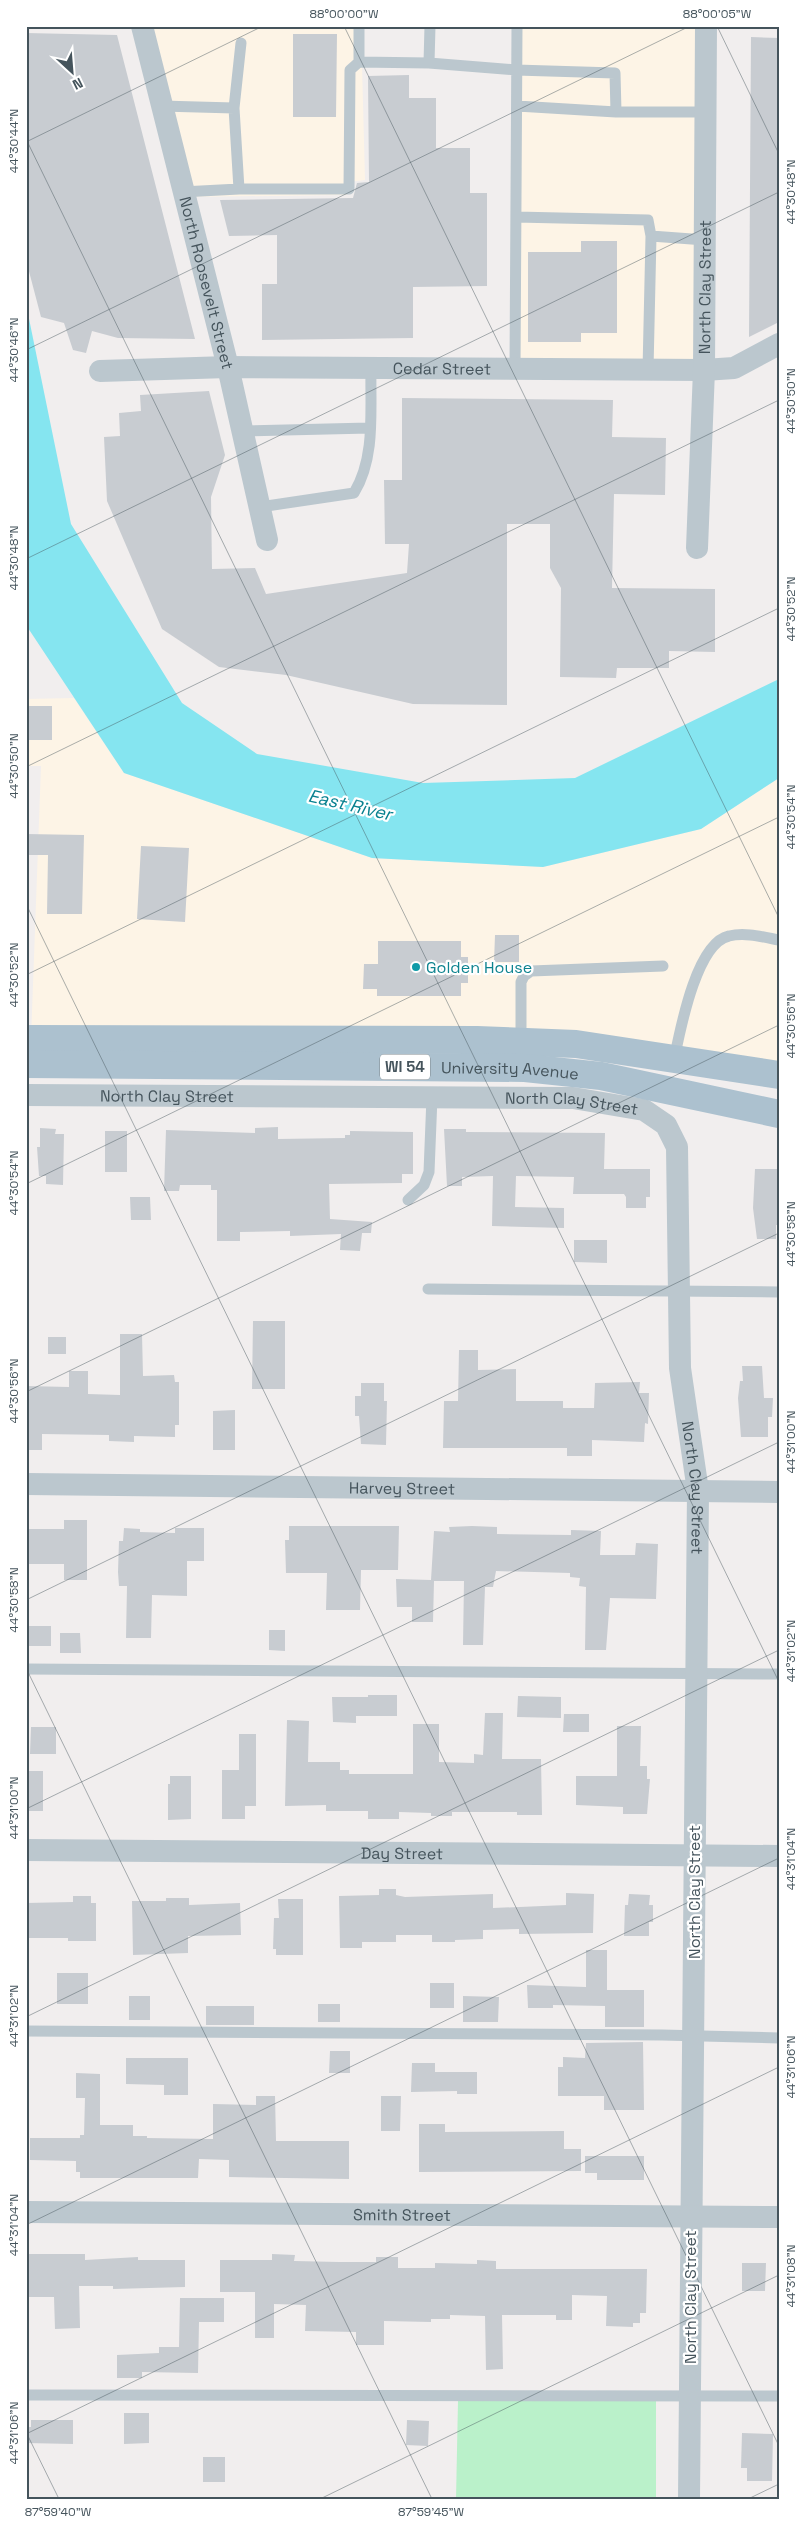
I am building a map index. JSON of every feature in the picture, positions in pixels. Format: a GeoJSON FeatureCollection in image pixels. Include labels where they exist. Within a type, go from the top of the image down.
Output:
{"type":"FeatureCollection","features":[{"type":"Feature","properties":{"kind":"main road","name":"University Avenue"},"geometry":{"type":"LineString","coordinates":[[26,1039],[576,1044],[779,1075]]}},
{"type":"Feature","properties":{"kind":"main road","name":"University Avenue"},"geometry":{"type":"LineString","coordinates":[[26,1064],[525,1068],[601,1076],[779,1114]]}},
{"type":"Feature","properties":{"kind":"street","name":"North Roosevelt Street"},"geometry":{"type":"LineString","coordinates":[[142,26],[182,192],[228,367],[267,540]]}},
{"type":"Feature","properties":{"kind":"street","name":"North Clay Street"},"geometry":{"type":"LineString","coordinates":[[697,548],[704,370],[706,26]]}},
{"type":"Feature","properties":{"kind":"street","name":"Cedar Street"},"geometry":{"type":"LineString","coordinates":[[100,371],[228,367],[704,370],[734,368],[779,344]]}},
{"type":"Feature","properties":{"kind":"street","name":"North Clay Street"},"geometry":{"type":"LineString","coordinates":[[26,1095],[574,1098],[644,1110],[666,1125],[677,1147],[680,1368],[698,1491],[689,2499]]}},
{"type":"Feature","properties":{"kind":"street","name":"Harvey Street"},"geometry":{"type":"LineString","coordinates":[[26,1484],[779,1492]]}},
{"type":"Feature","properties":{"kind":"street","name":"Day Street"},"geometry":{"type":"LineString","coordinates":[[26,1850],[779,1856]]}},
{"type":"Feature","properties":{"kind":"street","name":"Smith Street"},"geometry":{"type":"LineString","coordinates":[[26,2212],[779,2217]]}},
{"type":"Feature","properties":{"kind":"lane"},"geometry":{"type":"LineString","coordinates":[[359,26],[359,62]]}},
{"type":"Feature","properties":{"kind":"lane"},"geometry":{"type":"LineString","coordinates":[[429,63],[430,26]]}},
{"type":"Feature","properties":{"kind":"lane"},"geometry":{"type":"LineString","coordinates":[[516,369],[517,26]]}},
{"type":"Feature","properties":{"kind":"lane"},"geometry":{"type":"LineString","coordinates":[[239,189],[234,108],[241,43]]}},
{"type":"Feature","properties":{"kind":"lane"},"geometry":{"type":"LineString","coordinates":[[182,192],[239,189],[349,188],[350,70],[359,62],[429,63],[516,70],[615,73],[616,112]]}},
{"type":"Feature","properties":{"kind":"lane"},"geometry":{"type":"LineString","coordinates":[[161,106],[234,108]]}},
{"type":"Feature","properties":{"kind":"lane"},"geometry":{"type":"LineString","coordinates":[[517,106],[616,112],[706,112]]}},
{"type":"Feature","properties":{"kind":"lane"},"geometry":{"type":"LineString","coordinates":[[516,217],[648,220],[651,236],[648,370]]}},
{"type":"Feature","properties":{"kind":"lane"},"geometry":{"type":"LineString","coordinates":[[651,236],[705,240]]}},
{"type":"Feature","properties":{"kind":"lane"},"geometry":{"type":"LineString","coordinates":[[260,507],[354,493],[362,481],[368,461],[371,368]]}},
{"type":"Feature","properties":{"kind":"lane"},"geometry":{"type":"LineString","coordinates":[[242,430],[370,428]]}},
{"type":"Feature","properties":{"kind":"lane"},"geometry":{"type":"LineString","coordinates":[[674,1060],[683,1016],[698,971],[711,949],[727,936],[752,935],[779,940]]}},
{"type":"Feature","properties":{"kind":"lane"},"geometry":{"type":"LineString","coordinates":[[521,1042],[520,982],[531,971],[663,966]]}},
{"type":"Feature","properties":{"kind":"lane"},"geometry":{"type":"LineString","coordinates":[[408,1200],[424,1184],[429,1172],[432,1097]]}},
{"type":"Feature","properties":{"kind":"lane"},"geometry":{"type":"LineString","coordinates":[[428,1289],[779,1292]]}},
{"type":"Feature","properties":{"kind":"lane"},"geometry":{"type":"LineString","coordinates":[[26,1669],[779,1674]]}},
{"type":"Feature","properties":{"kind":"lane"},"geometry":{"type":"LineString","coordinates":[[26,2031],[779,2038]]}},
{"type":"Feature","properties":{"kind":"lane"},"geometry":{"type":"LineString","coordinates":[[26,2394],[779,2396]]}},
{"type":"Feature","properties":{"kind":"shaded area"},"geometry":{"type":"Polygon","coordinates":[[[142,26],[361,26],[365,180],[349,182],[347,195],[184,197],[142,26]]]}},
{"type":"Feature","properties":{"kind":"shaded area"},"geometry":{"type":"Polygon","coordinates":[[[517,26],[706,26],[704,370],[516,369],[517,26]]]}},
{"type":"Feature","properties":{"kind":"shaded area"},"geometry":{"type":"Polygon","coordinates":[[[74,698],[124,773],[372,858],[543,867],[701,829],[779,778],[779,1075],[576,1044],[31,1039],[41,766],[26,766],[26,699],[74,698]]]}},
{"type":"Feature","properties":{"kind":"green space"},"geometry":{"type":"Polygon","coordinates":[[[458,2401],[656,2401],[656,2499],[456,2499],[458,2401]]]}},
{"type":"Feature","properties":{"kind":"water","name":"East River"},"geometry":{"type":"Polygon","coordinates":[[[26,304],[71,524],[182,703],[257,754],[423,783],[575,778],[779,679],[779,778],[701,829],[543,867],[372,858],[124,773],[26,625],[26,304]]]}},
{"type":"Feature","properties":{"kind":"building"},"geometry":{"type":"Polygon","coordinates":[[[26,33],[117,35],[195,339],[118,338],[92,331],[86,353],[73,350],[64,323],[41,317],[26,260],[26,33]]]}},
{"type":"Feature","properties":{"kind":"building"},"geometry":{"type":"Polygon","coordinates":[[[293,34],[337,34],[336,117],[293,117],[293,34]]]}},
{"type":"Feature","properties":{"kind":"building"},"geometry":{"type":"Polygon","coordinates":[[[751,37],[779,38],[779,322],[749,337],[751,37]]]}},
{"type":"Feature","properties":{"kind":"building"},"geometry":{"type":"Polygon","coordinates":[[[409,75],[409,98],[436,98],[436,148],[470,148],[470,193],[487,193],[487,286],[413,287],[413,338],[262,340],[262,284],[277,284],[277,235],[229,236],[220,200],[353,198],[357,183],[369,182],[368,76],[409,75]]]}},
{"type":"Feature","properties":{"kind":"building"},"geometry":{"type":"Polygon","coordinates":[[[581,241],[617,241],[617,333],[581,333],[581,342],[528,342],[528,252],[581,252],[581,241]]]}},
{"type":"Feature","properties":{"kind":"building"},"geometry":{"type":"Polygon","coordinates":[[[209,391],[225,455],[211,497],[212,569],[255,568],[266,594],[407,573],[409,544],[385,544],[384,480],[402,480],[402,398],[613,400],[612,437],[666,438],[665,495],[614,494],[612,588],[715,589],[715,652],[669,651],[669,668],[617,668],[616,678],[560,677],[561,588],[550,568],[550,524],[507,524],[507,705],[413,704],[286,675],[219,667],[162,629],[107,501],[104,437],[120,436],[119,413],[141,411],[140,395],[209,391]]]}},
{"type":"Feature","properties":{"kind":"building"},"geometry":{"type":"Polygon","coordinates":[[[26,706],[52,706],[52,740],[26,740],[26,706]]]}},
{"type":"Feature","properties":{"kind":"building"},"geometry":{"type":"Polygon","coordinates":[[[26,834],[84,835],[82,914],[47,914],[48,855],[26,855],[26,834]]]}},
{"type":"Feature","properties":{"kind":"building"},"geometry":{"type":"Polygon","coordinates":[[[141,846],[189,848],[185,922],[137,919],[141,846]]]}},
{"type":"Feature","properties":{"kind":"building"},"geometry":{"type":"Polygon","coordinates":[[[495,935],[519,935],[519,962],[494,962],[495,935]]]}},
{"type":"Feature","properties":{"kind":"building","name":"Golden House"},"geometry":{"type":"Polygon","coordinates":[[[378,941],[461,941],[461,957],[468,957],[468,983],[461,983],[461,996],[377,996],[377,989],[363,989],[364,964],[378,964],[378,941]]]}},
{"type":"Feature","properties":{"kind":"building"},"geometry":{"type":"Polygon","coordinates":[[[278,1127],[278,1139],[345,1138],[345,1135],[350,1135],[350,1131],[413,1132],[413,1174],[402,1174],[402,1183],[329,1184],[330,1219],[372,1222],[371,1233],[362,1233],[360,1251],[340,1250],[341,1234],[290,1236],[290,1231],[240,1232],[240,1241],[217,1241],[217,1190],[211,1190],[211,1185],[180,1185],[179,1191],[164,1191],[166,1130],[255,1133],[255,1128],[278,1127]]]}},
{"type":"Feature","properties":{"kind":"building"},"geometry":{"type":"Polygon","coordinates":[[[40,1128],[56,1129],[55,1134],[64,1134],[63,1185],[46,1184],[46,1176],[39,1176],[37,1147],[40,1147],[40,1128]]]}},
{"type":"Feature","properties":{"kind":"building"},"geometry":{"type":"Polygon","coordinates":[[[444,1129],[466,1129],[466,1132],[605,1133],[604,1169],[650,1169],[650,1197],[646,1197],[646,1208],[626,1208],[626,1197],[624,1194],[573,1194],[574,1177],[516,1176],[515,1207],[564,1208],[564,1228],[492,1226],[493,1176],[462,1177],[462,1186],[447,1186],[444,1129]]]}},
{"type":"Feature","properties":{"kind":"building"},"geometry":{"type":"Polygon","coordinates":[[[105,1131],[127,1131],[127,1172],[105,1172],[105,1131]]]}},
{"type":"Feature","properties":{"kind":"building"},"geometry":{"type":"Polygon","coordinates":[[[755,1169],[779,1169],[779,1225],[776,1225],[776,1239],[757,1239],[753,1208],[755,1169]]]}},
{"type":"Feature","properties":{"kind":"building"},"geometry":{"type":"Polygon","coordinates":[[[130,1197],[150,1197],[151,1220],[131,1220],[130,1197]]]}},
{"type":"Feature","properties":{"kind":"building"},"geometry":{"type":"Polygon","coordinates":[[[574,1240],[607,1240],[607,1263],[574,1262],[574,1240]]]}},
{"type":"Feature","properties":{"kind":"building"},"geometry":{"type":"Polygon","coordinates":[[[253,1321],[285,1321],[285,1389],[252,1389],[253,1321]]]}},
{"type":"Feature","properties":{"kind":"building"},"geometry":{"type":"Polygon","coordinates":[[[120,1334],[142,1334],[143,1376],[174,1375],[175,1382],[179,1382],[179,1425],[175,1425],[175,1437],[134,1436],[134,1442],[109,1441],[109,1435],[42,1434],[42,1450],[26,1450],[26,1386],[69,1387],[69,1371],[88,1371],[88,1394],[120,1395],[120,1334]]]}},
{"type":"Feature","properties":{"kind":"building"},"geometry":{"type":"Polygon","coordinates":[[[48,1337],[66,1337],[66,1354],[48,1354],[48,1337]]]}},
{"type":"Feature","properties":{"kind":"building"},"geometry":{"type":"Polygon","coordinates":[[[459,1350],[478,1350],[478,1370],[516,1369],[516,1401],[563,1401],[563,1408],[594,1408],[595,1383],[640,1382],[639,1393],[649,1393],[648,1424],[645,1423],[644,1442],[592,1440],[592,1456],[567,1456],[567,1448],[443,1448],[444,1401],[458,1401],[459,1350]]]}},
{"type":"Feature","properties":{"kind":"building"},"geometry":{"type":"Polygon","coordinates":[[[742,1366],[762,1366],[764,1398],[773,1398],[772,1417],[768,1417],[768,1437],[741,1437],[738,1398],[740,1381],[743,1381],[742,1366]]]}},
{"type":"Feature","properties":{"kind":"building"},"geometry":{"type":"Polygon","coordinates":[[[361,1383],[384,1383],[384,1401],[387,1401],[386,1445],[361,1444],[359,1416],[355,1416],[355,1396],[361,1396],[361,1383]]]}},
{"type":"Feature","properties":{"kind":"building"},"geometry":{"type":"Polygon","coordinates":[[[235,1410],[235,1450],[213,1450],[213,1411],[235,1410]]]}},
{"type":"Feature","properties":{"kind":"building"},"geometry":{"type":"Polygon","coordinates":[[[64,1520],[87,1520],[87,1580],[64,1580],[64,1564],[26,1564],[26,1529],[64,1529],[64,1520]]]}},
{"type":"Feature","properties":{"kind":"building"},"geometry":{"type":"Polygon","coordinates":[[[289,1526],[399,1526],[398,1570],[361,1570],[360,1610],[326,1610],[327,1573],[286,1573],[285,1540],[289,1540],[289,1526]]]}},
{"type":"Feature","properties":{"kind":"building"},"geometry":{"type":"Polygon","coordinates":[[[449,1527],[497,1527],[497,1534],[571,1535],[571,1530],[601,1531],[600,1555],[635,1555],[636,1543],[658,1544],[656,1599],[610,1598],[606,1650],[585,1650],[586,1587],[579,1586],[580,1578],[570,1577],[570,1573],[496,1571],[493,1587],[485,1587],[483,1645],[463,1645],[464,1581],[434,1581],[433,1622],[412,1622],[412,1607],[397,1607],[396,1579],[431,1580],[434,1531],[450,1532],[449,1527]]]}},
{"type":"Feature","properties":{"kind":"building"},"geometry":{"type":"Polygon","coordinates":[[[124,1528],[140,1529],[140,1532],[175,1533],[175,1528],[204,1528],[204,1561],[187,1561],[187,1596],[152,1595],[151,1638],[126,1638],[127,1586],[119,1586],[118,1572],[119,1541],[123,1541],[124,1528]]]}},
{"type":"Feature","properties":{"kind":"building"},"geometry":{"type":"Polygon","coordinates":[[[26,1626],[51,1626],[51,1646],[26,1646],[26,1626]]]}},
{"type":"Feature","properties":{"kind":"building"},"geometry":{"type":"Polygon","coordinates":[[[269,1630],[285,1630],[285,1651],[269,1650],[269,1630]]]}},
{"type":"Feature","properties":{"kind":"building"},"geometry":{"type":"Polygon","coordinates":[[[60,1633],[80,1633],[81,1653],[60,1653],[60,1633]]]}},
{"type":"Feature","properties":{"kind":"building"},"geometry":{"type":"Polygon","coordinates":[[[368,1695],[397,1695],[397,1716],[356,1716],[356,1723],[333,1722],[332,1697],[368,1697],[368,1695]]]}},
{"type":"Feature","properties":{"kind":"building"},"geometry":{"type":"Polygon","coordinates":[[[518,1696],[561,1697],[561,1718],[517,1717],[518,1696]]]}},
{"type":"Feature","properties":{"kind":"building"},"geometry":{"type":"Polygon","coordinates":[[[485,1713],[503,1713],[502,1759],[541,1759],[542,1815],[517,1815],[517,1812],[452,1812],[452,1816],[431,1816],[431,1813],[399,1812],[399,1819],[368,1819],[368,1811],[326,1811],[326,1805],[285,1806],[287,1720],[309,1721],[308,1762],[340,1762],[340,1770],[349,1770],[349,1774],[413,1774],[413,1724],[439,1724],[439,1762],[474,1763],[474,1754],[483,1755],[485,1713]]]}},
{"type":"Feature","properties":{"kind":"building"},"geometry":{"type":"Polygon","coordinates":[[[564,1714],[589,1714],[589,1732],[563,1732],[564,1714]]]}},
{"type":"Feature","properties":{"kind":"building"},"geometry":{"type":"Polygon","coordinates":[[[617,1726],[641,1726],[640,1766],[647,1766],[647,1779],[650,1779],[647,1814],[623,1814],[623,1807],[576,1805],[576,1776],[617,1776],[617,1726]]]}},
{"type":"Feature","properties":{"kind":"building"},"geometry":{"type":"Polygon","coordinates":[[[31,1727],[56,1727],[56,1754],[30,1754],[31,1727]]]}},
{"type":"Feature","properties":{"kind":"building"},"geometry":{"type":"Polygon","coordinates":[[[239,1734],[256,1734],[256,1806],[245,1806],[245,1819],[222,1819],[222,1770],[239,1770],[239,1734]]]}},
{"type":"Feature","properties":{"kind":"building"},"geometry":{"type":"Polygon","coordinates":[[[26,1771],[43,1771],[43,1811],[26,1811],[26,1771]]]}},
{"type":"Feature","properties":{"kind":"building"},"geometry":{"type":"Polygon","coordinates":[[[170,1776],[191,1776],[191,1819],[168,1820],[168,1784],[170,1784],[170,1776]]]}},
{"type":"Feature","properties":{"kind":"building"},"geometry":{"type":"Polygon","coordinates":[[[379,1889],[396,1889],[396,1895],[405,1897],[493,1894],[493,1908],[566,1905],[566,1893],[594,1894],[593,1933],[519,1934],[519,1929],[483,1930],[483,1939],[455,1940],[455,1942],[432,1942],[432,1935],[396,1935],[396,1942],[362,1942],[362,1948],[340,1948],[339,1896],[379,1895],[379,1889]]]}},
{"type":"Feature","properties":{"kind":"building"},"geometry":{"type":"Polygon","coordinates":[[[629,1894],[650,1895],[649,1905],[653,1905],[653,1922],[649,1922],[649,1936],[624,1936],[625,1905],[628,1905],[629,1894]]]}},
{"type":"Feature","properties":{"kind":"building"},"geometry":{"type":"Polygon","coordinates":[[[73,1896],[91,1896],[91,1903],[96,1903],[96,1941],[68,1941],[68,1938],[26,1938],[26,1903],[73,1902],[73,1896]]]}},
{"type":"Feature","properties":{"kind":"building"},"geometry":{"type":"Polygon","coordinates":[[[166,1898],[189,1898],[189,1905],[240,1903],[241,1935],[188,1936],[188,1953],[133,1955],[132,1901],[166,1901],[166,1898]]]}},
{"type":"Feature","properties":{"kind":"building"},"geometry":{"type":"Polygon","coordinates":[[[278,1899],[303,1899],[303,1955],[276,1955],[276,1949],[273,1949],[274,1918],[279,1918],[278,1899]]]}},
{"type":"Feature","properties":{"kind":"building"},"geometry":{"type":"Polygon","coordinates":[[[586,1950],[607,1950],[607,1990],[644,1990],[644,2027],[605,2027],[605,2006],[553,2005],[553,2008],[528,2008],[527,1985],[586,1987],[586,1950]]]}},
{"type":"Feature","properties":{"kind":"building"},"geometry":{"type":"Polygon","coordinates":[[[57,1973],[88,1973],[88,2004],[57,2004],[57,1973]]]}},
{"type":"Feature","properties":{"kind":"building"},"geometry":{"type":"Polygon","coordinates":[[[430,1983],[454,1983],[454,2008],[430,2008],[430,1983]]]}},
{"type":"Feature","properties":{"kind":"building"},"geometry":{"type":"Polygon","coordinates":[[[129,1996],[150,1996],[150,2020],[129,2020],[129,1996]]]}},
{"type":"Feature","properties":{"kind":"building"},"geometry":{"type":"Polygon","coordinates":[[[463,1996],[499,1997],[498,2022],[463,2022],[463,1996]]]}},
{"type":"Feature","properties":{"kind":"building"},"geometry":{"type":"Polygon","coordinates":[[[318,2004],[340,2004],[340,2022],[318,2022],[318,2004]]]}},
{"type":"Feature","properties":{"kind":"building"},"geometry":{"type":"Polygon","coordinates":[[[206,2006],[254,2006],[254,2025],[206,2025],[206,2006]]]}},
{"type":"Feature","properties":{"kind":"building"},"geometry":{"type":"Polygon","coordinates":[[[643,2042],[644,2110],[604,2110],[604,2096],[558,2096],[558,2067],[563,2067],[563,2057],[585,2058],[586,2043],[643,2042]]]}},
{"type":"Feature","properties":{"kind":"building"},"geometry":{"type":"Polygon","coordinates":[[[330,2051],[350,2051],[350,2073],[329,2073],[330,2051]]]}},
{"type":"Feature","properties":{"kind":"building"},"geometry":{"type":"Polygon","coordinates":[[[126,2058],[188,2058],[188,2095],[164,2095],[164,2085],[126,2084],[126,2058]]]}},
{"type":"Feature","properties":{"kind":"building"},"geometry":{"type":"Polygon","coordinates":[[[412,2063],[435,2063],[435,2072],[477,2072],[477,2094],[457,2094],[457,2091],[411,2092],[412,2063]]]}},
{"type":"Feature","properties":{"kind":"building"},"geometry":{"type":"Polygon","coordinates":[[[76,2073],[100,2074],[100,2125],[133,2125],[133,2136],[147,2136],[147,2138],[213,2139],[213,2104],[256,2105],[256,2096],[275,2096],[276,2141],[349,2141],[349,2179],[229,2177],[229,2160],[199,2159],[198,2178],[80,2178],[80,2172],[76,2172],[76,2161],[30,2160],[30,2138],[80,2138],[80,2135],[84,2135],[85,2098],[76,2098],[76,2073]]]}},
{"type":"Feature","properties":{"kind":"building"},"geometry":{"type":"Polygon","coordinates":[[[381,2096],[401,2096],[400,2131],[381,2131],[381,2096]]]}},
{"type":"Feature","properties":{"kind":"building"},"geometry":{"type":"Polygon","coordinates":[[[419,2124],[445,2124],[445,2132],[564,2131],[564,2149],[581,2149],[581,2171],[419,2172],[419,2124]]]}},
{"type":"Feature","properties":{"kind":"building"},"geometry":{"type":"Polygon","coordinates":[[[585,2156],[644,2156],[644,2180],[597,2180],[597,2173],[585,2173],[585,2156]]]}},
{"type":"Feature","properties":{"kind":"building"},"geometry":{"type":"Polygon","coordinates":[[[26,2254],[85,2254],[85,2260],[138,2257],[138,2260],[185,2260],[185,2287],[113,2289],[113,2286],[79,2286],[80,2328],[55,2329],[54,2297],[29,2297],[29,2286],[26,2286],[26,2254]]]}},
{"type":"Feature","properties":{"kind":"building"},"geometry":{"type":"Polygon","coordinates":[[[272,2254],[295,2255],[294,2261],[376,2262],[376,2257],[398,2257],[398,2268],[435,2268],[435,2263],[477,2264],[477,2260],[496,2261],[496,2269],[647,2269],[646,2313],[640,2313],[640,2323],[633,2323],[633,2327],[606,2326],[607,2296],[572,2295],[572,2320],[556,2320],[556,2315],[502,2315],[503,2369],[486,2370],[485,2316],[450,2315],[450,2319],[431,2319],[431,2322],[384,2321],[384,2345],[356,2345],[356,2332],[305,2331],[306,2305],[274,2304],[274,2338],[255,2338],[255,2292],[220,2292],[220,2260],[272,2260],[272,2254]]]}},
{"type":"Feature","properties":{"kind":"building"},"geometry":{"type":"Polygon","coordinates":[[[742,2263],[766,2263],[765,2291],[742,2291],[742,2263]]]}},
{"type":"Feature","properties":{"kind":"building"},"geometry":{"type":"Polygon","coordinates":[[[180,2298],[224,2298],[224,2322],[199,2322],[198,2373],[142,2372],[142,2378],[117,2378],[117,2355],[159,2353],[159,2347],[179,2347],[180,2298]]]}},
{"type":"Feature","properties":{"kind":"building"},"geometry":{"type":"Polygon","coordinates":[[[124,2413],[149,2413],[149,2443],[124,2444],[124,2413]]]}},
{"type":"Feature","properties":{"kind":"building"},"geometry":{"type":"Polygon","coordinates":[[[31,2420],[73,2420],[73,2444],[26,2443],[26,2427],[31,2427],[31,2420]]]}},
{"type":"Feature","properties":{"kind":"building"},"geometry":{"type":"Polygon","coordinates":[[[407,2420],[429,2421],[428,2446],[406,2445],[407,2420]]]}},
{"type":"Feature","properties":{"kind":"building"},"geometry":{"type":"Polygon","coordinates":[[[742,2433],[773,2434],[772,2481],[747,2481],[747,2468],[741,2468],[742,2433]]]}},
{"type":"Feature","properties":{"kind":"building"},"geometry":{"type":"Polygon","coordinates":[[[203,2457],[225,2457],[225,2482],[203,2482],[203,2457]]]}},
{"type":"Feature","properties":{"kind":"place","name":"Golden House"},"geometry":{"type":"Point","coordinates":[416,967]}}]}
